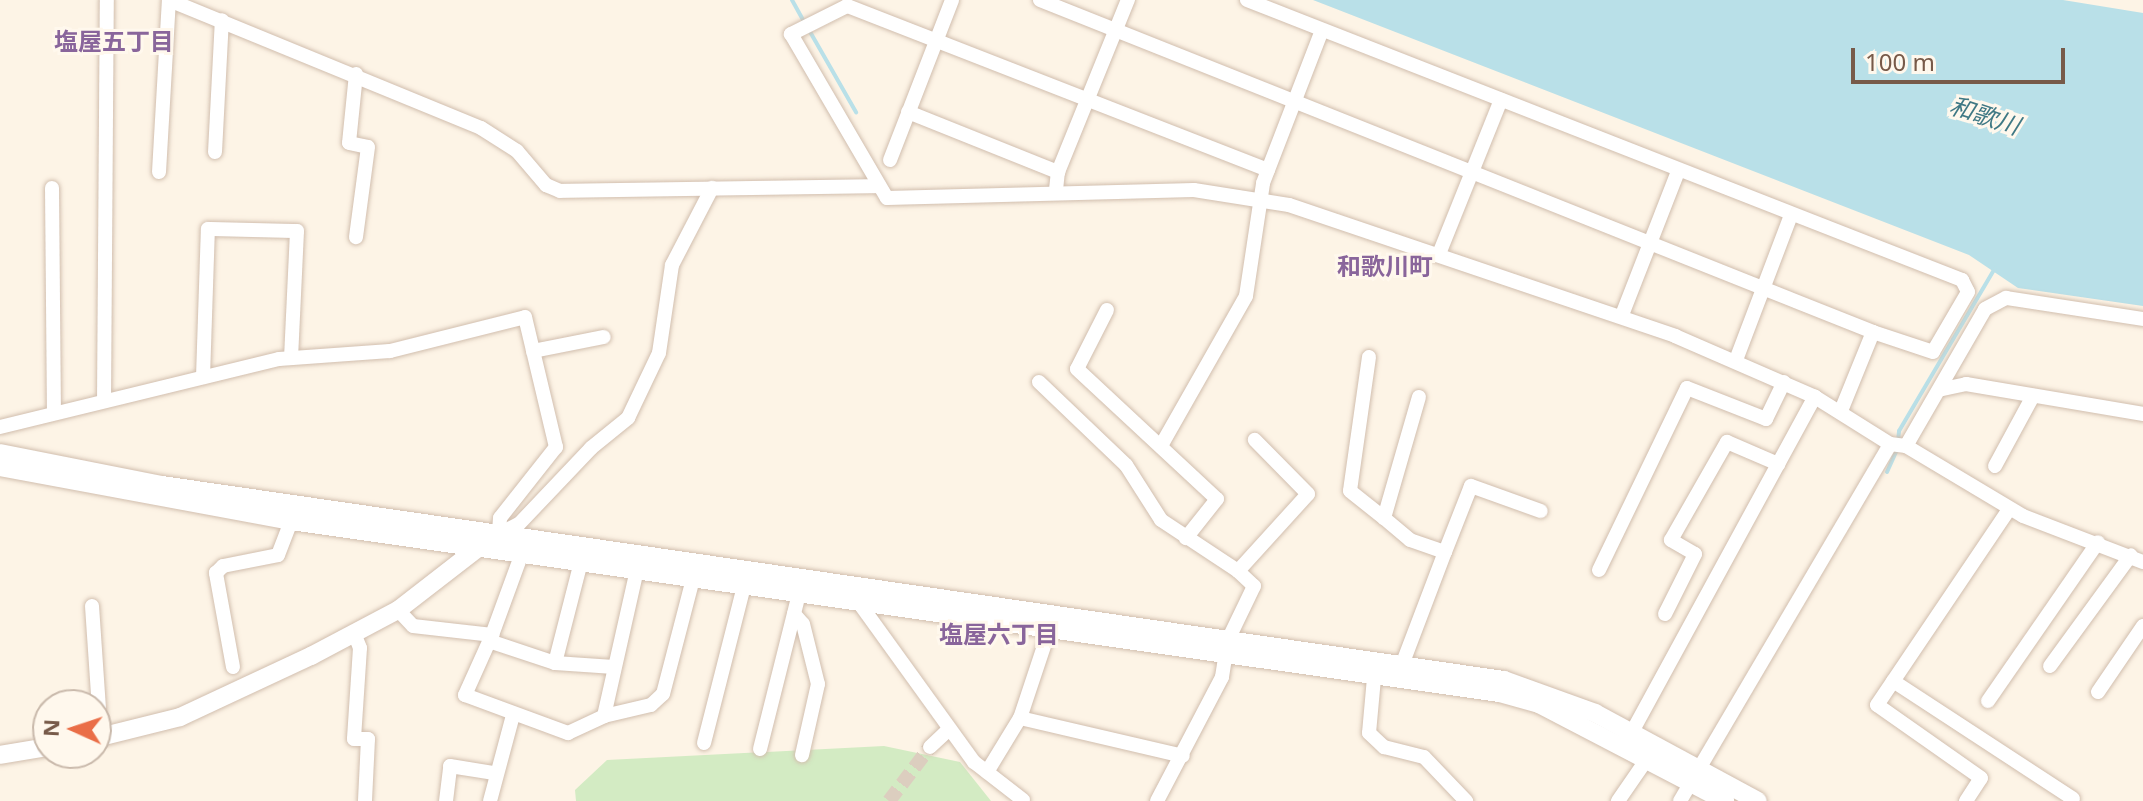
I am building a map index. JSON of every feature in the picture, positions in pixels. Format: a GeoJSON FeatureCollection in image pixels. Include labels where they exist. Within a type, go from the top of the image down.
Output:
{"type":"FeatureCollection","features":[{"type":"Feature","properties":{"kind":"street"},"geometry":{"type":"LineString","coordinates":[[104,401],[107,0]]}},
{"type":"Feature","properties":{"kind":"street"},"geometry":{"type":"LineString","coordinates":[[159,172],[169,0],[356,74],[481,128],[517,151],[546,185],[560,191],[582,195],[712,188],[879,186]]}},
{"type":"Feature","properties":{"kind":"street"},"geometry":{"type":"LineString","coordinates":[[890,160],[952,0]]}},
{"type":"Feature","properties":{"kind":"street"},"geometry":{"type":"LineString","coordinates":[[1040,0],[1873,332],[1933,352],[1968,292],[1962,280],[1247,0]]}},
{"type":"Feature","properties":{"kind":"street"},"geometry":{"type":"LineString","coordinates":[[1056,190],[1058,172],[1128,0]]}},
{"type":"Feature","properties":{"kind":"street"},"geometry":{"type":"LineString","coordinates":[[1268,170],[847,6],[791,34],[887,198],[1056,190],[1194,190],[1262,198],[1622,315],[1736,360],[1841,411],[1890,444],[1906,446],[2009,509],[2137,558],[2050,666]]}},
{"type":"Feature","properties":{"kind":"street"},"geometry":{"type":"LineString","coordinates":[[215,152],[222,20]]}},
{"type":"Feature","properties":{"kind":"street"},"geometry":{"type":"LineString","coordinates":[[1162,444],[1246,296],[1268,170],[1322,30]]}},
{"type":"Feature","properties":{"kind":"street"},"geometry":{"type":"LineString","coordinates":[[356,74],[349,143],[368,147],[356,237]]}},
{"type":"Feature","properties":{"kind":"street"},"geometry":{"type":"LineString","coordinates":[[1439,254],[1501,100]]}},
{"type":"Feature","properties":{"kind":"street"},"geometry":{"type":"LineString","coordinates":[[908,112],[1058,172]]}},
{"type":"Feature","properties":{"kind":"street"},"geometry":{"type":"LineString","coordinates":[[1622,315],[1678,171]]}},
{"type":"Feature","properties":{"kind":"street"},"geometry":{"type":"LineString","coordinates":[[52,188],[54,412]]}},
{"type":"Feature","properties":{"kind":"street"},"geometry":{"type":"LineString","coordinates":[[112,735],[180,717],[354,633],[398,610],[478,547],[519,524],[591,448],[628,418],[659,353],[672,265],[712,188]]}},
{"type":"Feature","properties":{"kind":"street"},"geometry":{"type":"LineString","coordinates":[[1736,360],[1761,287],[1791,215]]}},
{"type":"Feature","properties":{"kind":"street"},"geometry":{"type":"LineString","coordinates":[[203,377],[208,229],[297,231],[291,357]]}},
{"type":"Feature","properties":{"kind":"street"},"geometry":{"type":"LineString","coordinates":[[1906,446],[1943,389],[1985,309],[2006,298],[2143,319]]}},
{"type":"Feature","properties":{"kind":"street"},"geometry":{"type":"LineString","coordinates":[[1107,310],[1077,369],[1162,444],[1217,499],[1186,538]]}},
{"type":"Feature","properties":{"kind":"street"},"geometry":{"type":"LineString","coordinates":[[0,427],[291,357],[390,351],[525,317],[556,447],[500,518],[499,534]]}},
{"type":"Feature","properties":{"kind":"street"},"geometry":{"type":"LineString","coordinates":[[1841,411],[1873,332]]}},
{"type":"Feature","properties":{"kind":"street"},"geometry":{"type":"LineString","coordinates":[[533,351],[604,337]]}},
{"type":"Feature","properties":{"kind":"street"},"geometry":{"type":"LineString","coordinates":[[1369,357],[1350,491],[1410,540],[1445,552]]}},
{"type":"Feature","properties":{"kind":"street"},"geometry":{"type":"LineString","coordinates":[[1039,382],[1126,465],[1161,520],[1238,571],[1254,586],[1228,648],[1222,677],[1157,801]]}},
{"type":"Feature","properties":{"kind":"street"},"geometry":{"type":"LineString","coordinates":[[1599,570],[1687,388],[1766,419],[1784,382]]}},
{"type":"Feature","properties":{"kind":"street"},"geometry":{"type":"LineString","coordinates":[[1943,389],[1966,384],[2143,414]]}},
{"type":"Feature","properties":{"kind":"street"},"geometry":{"type":"LineString","coordinates":[[1995,466],[2033,396]]}},
{"type":"Feature","properties":{"kind":"street"},"geometry":{"type":"LineString","coordinates":[[1384,518],[1419,397]]}},
{"type":"Feature","properties":{"kind":"street"},"geometry":{"type":"LineString","coordinates":[[1632,732],[1815,397]]}},
{"type":"Feature","properties":{"kind":"street"},"geometry":{"type":"LineString","coordinates":[[1238,571],[1308,494],[1255,440]]}},
{"type":"Feature","properties":{"kind":"street"},"geometry":{"type":"LineString","coordinates":[[1665,614],[1695,554],[1671,540],[1727,442],[1778,464]]}},
{"type":"Feature","properties":{"kind":"street"},"geometry":{"type":"LineString","coordinates":[[1680,801],[1890,444]]}},
{"type":"Feature","properties":{"kind":"street"},"geometry":{"type":"LineString","coordinates":[[0,453],[162,485],[499,534],[1052,622],[1228,648],[1467,673],[1545,691],[1632,732],[1725,801]]}},
{"type":"Feature","properties":{"kind":"street"},"geometry":{"type":"LineString","coordinates":[[0,467],[291,521],[860,604],[1052,622]]}},
{"type":"Feature","properties":{"kind":"street"},"geometry":{"type":"LineString","coordinates":[[1402,665],[1471,486],[1541,511]]}},
{"type":"Feature","properties":{"kind":"street"},"geometry":{"type":"LineString","coordinates":[[1966,801],[1981,778],[1877,705],[2009,509]]}},
{"type":"Feature","properties":{"kind":"street"},"geometry":{"type":"LineString","coordinates":[[233,667],[216,573],[223,566],[278,555],[291,521]]}},
{"type":"Feature","properties":{"kind":"street"},"geometry":{"type":"LineString","coordinates":[[1988,701],[2098,542]]}},
{"type":"Feature","properties":{"kind":"street"},"geometry":{"type":"LineString","coordinates":[[522,553],[491,638],[465,695],[568,733],[604,716],[651,705],[663,694],[693,579]]}},
{"type":"Feature","properties":{"kind":"street"},"geometry":{"type":"LineString","coordinates":[[555,663],[581,562]]}},
{"type":"Feature","properties":{"kind":"street"},"geometry":{"type":"LineString","coordinates":[[604,716],[637,570]]}},
{"type":"Feature","properties":{"kind":"street"},"geometry":{"type":"LineString","coordinates":[[704,743],[744,586]]}},
{"type":"Feature","properties":{"kind":"street"},"geometry":{"type":"LineString","coordinates":[[760,749],[799,594]]}},
{"type":"Feature","properties":{"kind":"street"},"geometry":{"type":"LineString","coordinates":[[860,604],[923,686],[948,730],[987,772],[1023,800]]}},
{"type":"Feature","properties":{"kind":"street"},"geometry":{"type":"LineString","coordinates":[[92,606],[96,689]]}},
{"type":"Feature","properties":{"kind":"street"},"geometry":{"type":"LineString","coordinates":[[398,610],[413,626],[491,638],[555,663],[614,667]]}},
{"type":"Feature","properties":{"kind":"street"},"geometry":{"type":"LineString","coordinates":[[794,614],[803,624],[818,684],[802,755]]}},
{"type":"Feature","properties":{"kind":"street"},"geometry":{"type":"LineString","coordinates":[[987,772],[1020,718],[1052,622]]}},
{"type":"Feature","properties":{"kind":"street"},"geometry":{"type":"LineString","coordinates":[[2098,692],[2143,626]]}},
{"type":"Feature","properties":{"kind":"street"},"geometry":{"type":"LineString","coordinates":[[354,633],[360,648],[354,739],[368,739],[365,801]]}},
{"type":"Feature","properties":{"kind":"street"},"geometry":{"type":"LineString","coordinates":[[1228,648],[1374,678],[1500,693],[1539,704],[1647,759],[1758,801]]}},
{"type":"Feature","properties":{"kind":"street"},"geometry":{"type":"LineString","coordinates":[[1374,678],[1369,733],[1384,747],[1424,757],[1466,801]]}},
{"type":"Feature","properties":{"kind":"street"},"geometry":{"type":"LineString","coordinates":[[1893,681],[2073,799]]}},
{"type":"Feature","properties":{"kind":"street"},"geometry":{"type":"LineString","coordinates":[[490,801],[494,773],[513,715]]}},
{"type":"Feature","properties":{"kind":"street"},"geometry":{"type":"LineString","coordinates":[[1020,718],[1183,756]]}},
{"type":"Feature","properties":{"kind":"street"},"geometry":{"type":"LineString","coordinates":[[930,747],[948,730]]}},
{"type":"Feature","properties":{"kind":"street"},"geometry":{"type":"LineString","coordinates":[[0,755],[32,750]]}},
{"type":"Feature","properties":{"kind":"street"},"geometry":{"type":"LineString","coordinates":[[1618,801],[1647,759]]}},
{"type":"Feature","properties":{"kind":"street"},"geometry":{"type":"LineString","coordinates":[[446,801],[450,766],[494,773]]}},
{"type":"Feature","properties":{"kind":"green space"},"geometry":{"type":"Polygon","coordinates":[[[884,746],[960,762],[991,801],[576,801],[575,790],[607,760],[884,746]]]}},
{"type":"Feature","properties":{"kind":"water","name":"和歌川"},"geometry":{"type":"Polygon","coordinates":[[[1313,0],[2063,0],[2143,13],[2143,306],[2018,288],[1969,255],[1313,0]]]}},
{"type":"Feature","properties":{"kind":"waterway"},"geometry":{"type":"LineString","coordinates":[[792,0],[805,23]]}},
{"type":"Feature","properties":{"kind":"waterway"},"geometry":{"type":"LineString","coordinates":[[809,30],[856,112]]}},
{"type":"Feature","properties":{"kind":"waterway"},"geometry":{"type":"LineString","coordinates":[[1898,441],[1899,431],[1995,268]]}},
{"type":"Feature","properties":{"kind":"waterway"},"geometry":{"type":"LineString","coordinates":[[1887,472],[1897,450]]}},
{"type":"Feature","properties":{"kind":"tunnel"},"geometry":{"type":"LineString","coordinates":[[889,801],[930,747]]}},
{"type":"Feature","properties":{"kind":"district","name":"塩屋五丁目"},"geometry":{"type":"Point","coordinates":[114,41]}},
{"type":"Feature","properties":{"kind":"district","name":"和歌川町"},"geometry":{"type":"Point","coordinates":[1385,266]}},
{"type":"Feature","properties":{"kind":"district","name":"塩屋六丁目"},"geometry":{"type":"Point","coordinates":[999,634]}}]}
